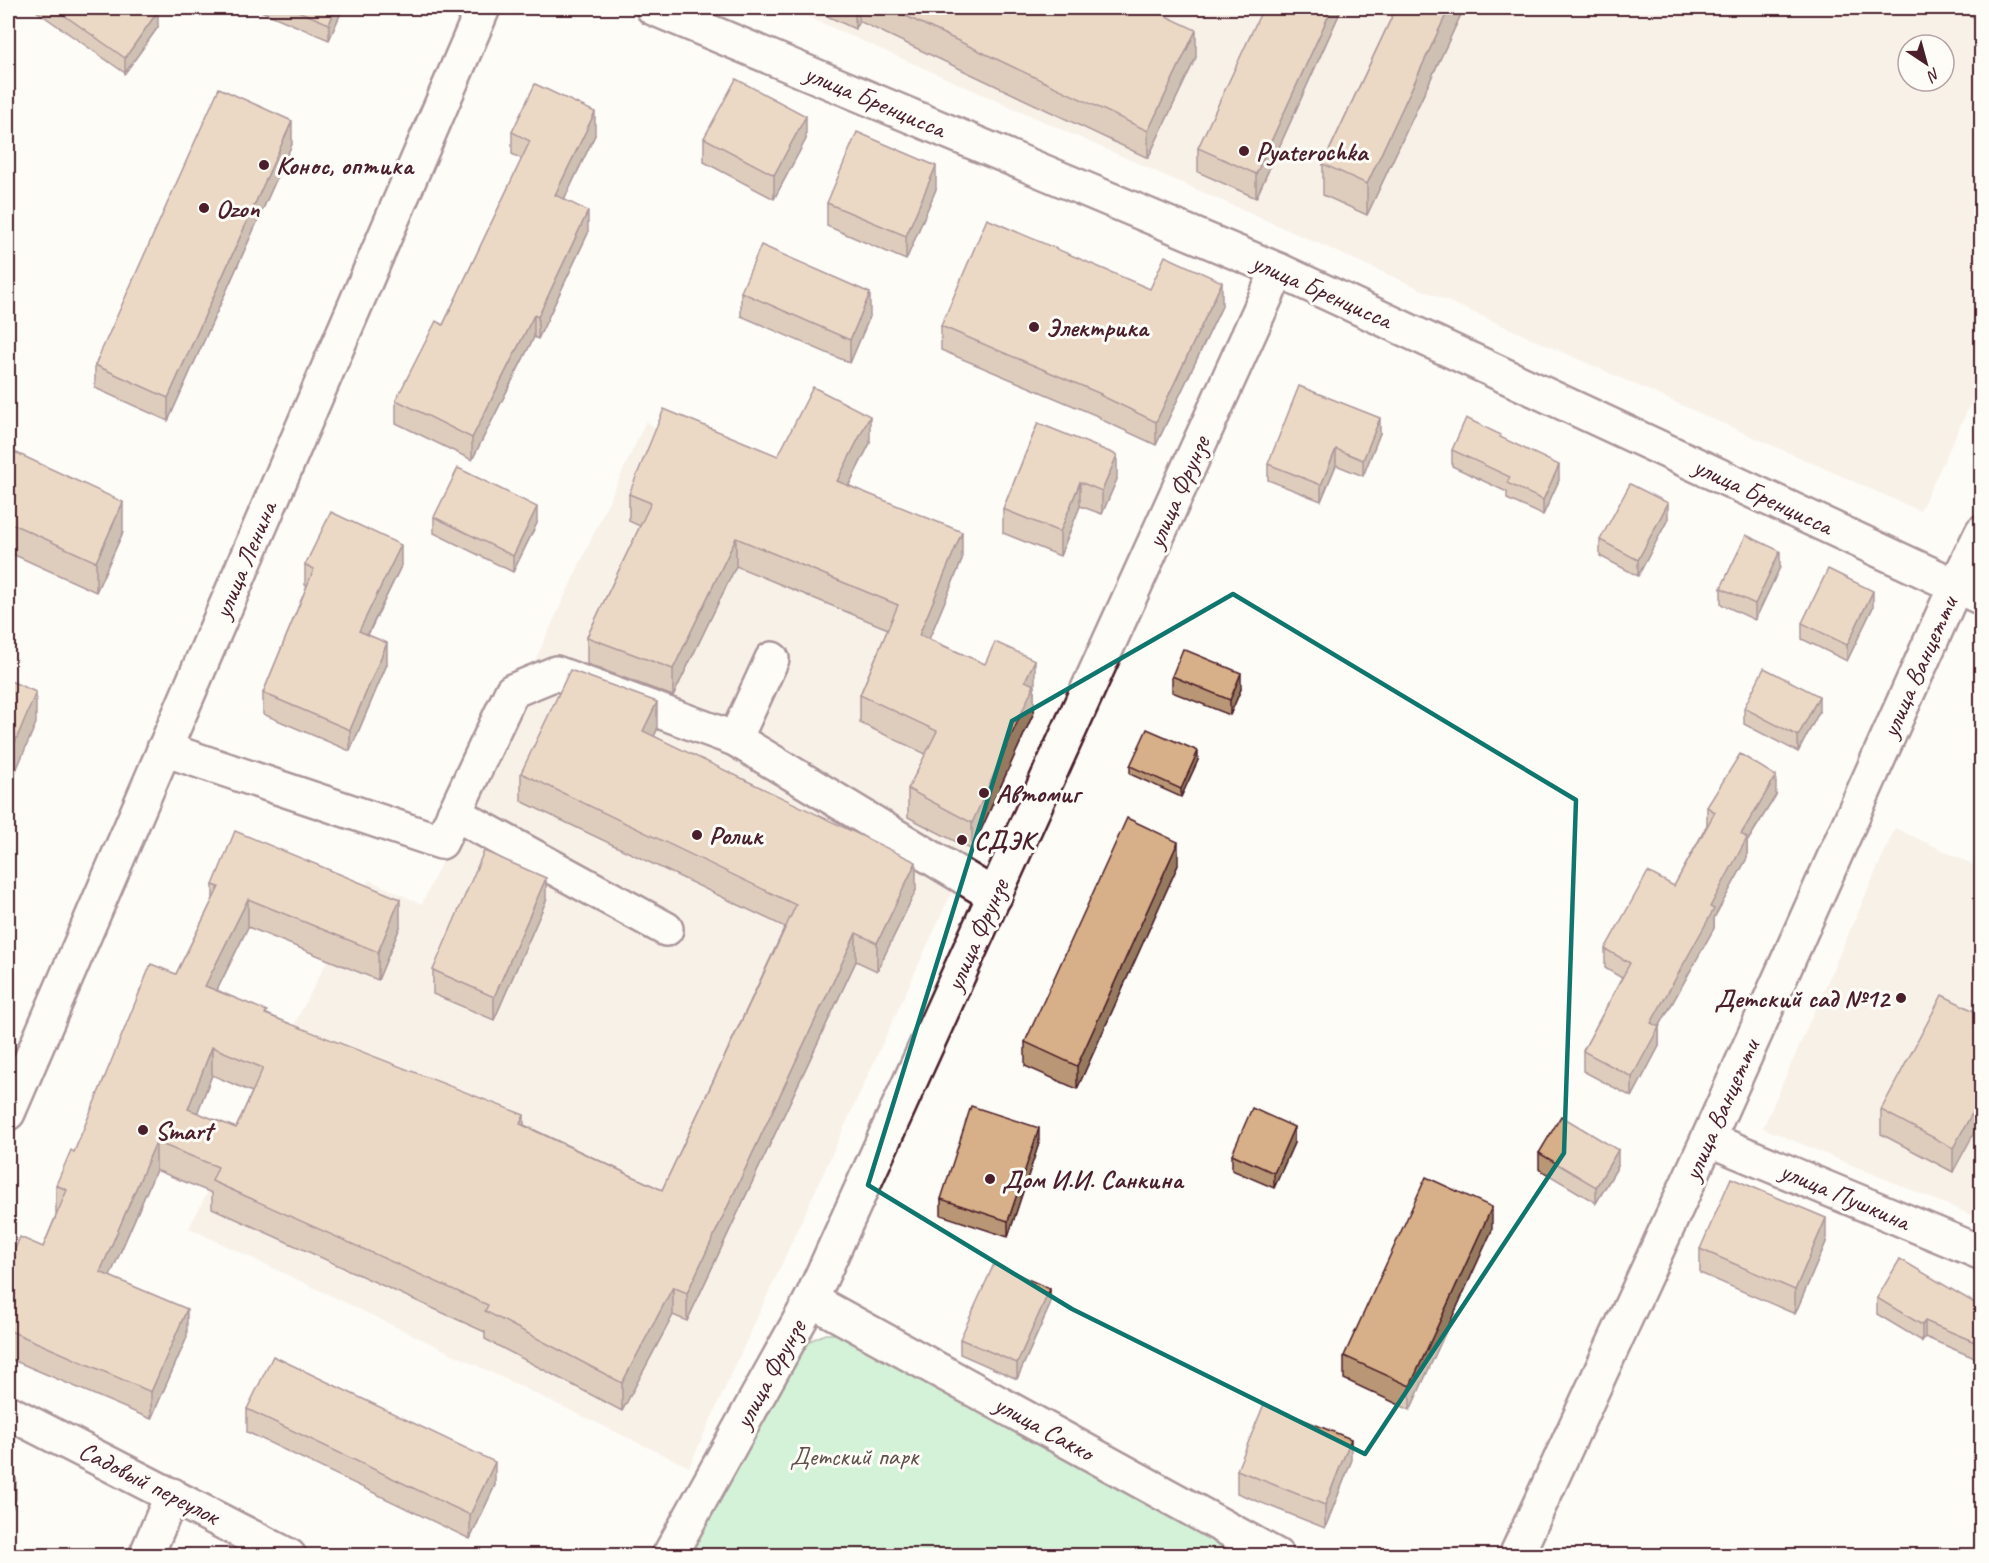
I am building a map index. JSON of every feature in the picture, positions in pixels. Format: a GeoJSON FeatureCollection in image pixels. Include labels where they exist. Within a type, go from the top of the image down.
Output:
{"type":"FeatureCollection","features":[{"type":"Feature","properties":{"kind":"street","name":"улица Ленина"},"geometry":{"type":"LineString","coordinates":[[8,1113],[483,8]]}},
{"type":"Feature","properties":{"kind":"street","name":"улица Бренцисса"},"geometry":{"type":"LineString","coordinates":[[653,8],[1278,270],[1969,591]]}},
{"type":"Feature","properties":{"kind":"street","name":"улица Фрунзе"},"geometry":{"type":"LineString","coordinates":[[669,1556],[812,1300],[1278,270]]}},
{"type":"Feature","properties":{"kind":"street","name":"улица Ванцетти"},"geometry":{"type":"LineString","coordinates":[[1516,1556],[1708,1139],[1969,591],[1982,532]]}},
{"type":"Feature","properties":{"kind":"street"},"geometry":{"type":"LineString","coordinates":[[735,739],[772,659]]}},
{"type":"Feature","properties":{"kind":"street"},"geometry":{"type":"LineString","coordinates":[[164,749],[441,842],[512,691],[556,673],[735,739],[994,896]]}},
{"type":"Feature","properties":{"kind":"street"},"geometry":{"type":"LineString","coordinates":[[454,813],[666,929]]}},
{"type":"Feature","properties":{"kind":"street","name":"улица Пушкина"},"geometry":{"type":"LineString","coordinates":[[1708,1139],[1982,1253]]}},
{"type":"Feature","properties":{"kind":"street","name":"улица Сакко"},"geometry":{"type":"LineString","coordinates":[[812,1300],[1277,1556]]}},
{"type":"Feature","properties":{"kind":"street","name":"Садовый переулок"},"geometry":{"type":"LineString","coordinates":[[8,1412],[289,1556]]}},
{"type":"Feature","properties":{"kind":"street"},"geometry":{"type":"LineString","coordinates":[[146,1556],[172,1495]]}},
{"type":"Feature","properties":{"kind":"highlighted area"},"geometry":{"type":"Polygon","coordinates":[[[1233,594],[1576,800],[1564,1153],[1365,1454],[1072,1309],[868,1185],[1012,721],[1233,594]]]}},
{"type":"Feature","properties":{"kind":"shaded area"},"geometry":{"type":"Polygon","coordinates":[[[788,8],[1981,8],[1981,382],[1920,511],[788,8]]]}},
{"type":"Feature","properties":{"kind":"shaded area"},"geometry":{"type":"Polygon","coordinates":[[[646,421],[926,644],[1034,712],[689,1467],[189,1228],[369,880],[422,904],[646,421]]]}},
{"type":"Feature","properties":{"kind":"shaded area","name":"Детский сад №12"},"geometry":{"type":"Polygon","coordinates":[[[1895,828],[1981,868],[1981,1219],[1763,1128],[1895,828]]]}},
{"type":"Feature","properties":{"kind":"green space","name":"Детский парк"},"geometry":{"type":"Polygon","coordinates":[[[825,1334],[836,1334],[1227,1544],[1236,1555],[686,1556],[800,1351],[812,1340],[825,1334]]]}},
{"type":"Feature","properties":{"kind":"building"},"geometry":{"type":"Polygon","coordinates":[[[54,8],[153,8],[158,11],[125,58],[54,8]]]}},
{"type":"Feature","properties":{"kind":"building"},"geometry":{"type":"Polygon","coordinates":[[[291,8],[336,8],[329,24],[291,8]]]}},
{"type":"Feature","properties":{"kind":"building"},"geometry":{"type":"Polygon","coordinates":[[[889,8],[1149,8],[1196,30],[1148,131],[889,8]]]}},
{"type":"Feature","properties":{"kind":"building"},"geometry":{"type":"Polygon","coordinates":[[[1263,8],[1332,8],[1256,174],[1198,148],[1263,8]]]}},
{"type":"Feature","properties":{"kind":"building"},"geometry":{"type":"Polygon","coordinates":[[[1396,8],[1449,8],[1367,184],[1323,164],[1396,8]]]}},
{"type":"Feature","properties":{"kind":"building"},"geometry":{"type":"Polygon","coordinates":[[[736,79],[806,116],[774,175],[704,138],[736,79]]]}},
{"type":"Feature","properties":{"kind":"building"},"geometry":{"type":"Polygon","coordinates":[[[535,84],[595,112],[555,195],[588,211],[538,317],[534,315],[472,438],[396,400],[436,321],[443,325],[530,141],[512,132],[535,84]]]}},
{"type":"Feature","properties":{"kind":"building"},"geometry":{"type":"Polygon","coordinates":[[[219,88],[292,121],[168,398],[95,365],[219,88]]]}},
{"type":"Feature","properties":{"kind":"building"},"geometry":{"type":"Polygon","coordinates":[[[857,132],[936,166],[906,236],[827,203],[857,132]]]}},
{"type":"Feature","properties":{"kind":"building"},"geometry":{"type":"Polygon","coordinates":[[[987,219],[1150,289],[1165,256],[1222,282],[1156,422],[1101,394],[941,326],[987,219]]]}},
{"type":"Feature","properties":{"kind":"building"},"geometry":{"type":"Polygon","coordinates":[[[761,245],[870,293],[850,340],[741,292],[761,245]]]}},
{"type":"Feature","properties":{"kind":"building"},"geometry":{"type":"Polygon","coordinates":[[[1299,386],[1380,418],[1363,460],[1336,449],[1321,485],[1268,464],[1299,386]]]}},
{"type":"Feature","properties":{"kind":"building"},"geometry":{"type":"Polygon","coordinates":[[[813,387],[870,416],[837,481],[962,532],[919,635],[985,664],[995,642],[1035,660],[1025,681],[1034,685],[972,823],[908,789],[937,731],[860,695],[898,605],[736,538],[673,669],[587,637],[651,503],[629,494],[664,409],[778,456],[813,387]]]}},
{"type":"Feature","properties":{"kind":"building"},"geometry":{"type":"Polygon","coordinates":[[[1466,418],[1559,465],[1543,500],[1507,483],[1510,477],[1452,450],[1466,418]]]}},
{"type":"Feature","properties":{"kind":"building"},"geometry":{"type":"Polygon","coordinates":[[[1038,423],[1117,455],[1102,491],[1080,482],[1060,532],[1003,509],[1038,423]]]}},
{"type":"Feature","properties":{"kind":"building"},"geometry":{"type":"Polygon","coordinates":[[[8,449],[123,502],[96,562],[8,522],[8,449]]]}},
{"type":"Feature","properties":{"kind":"building"},"geometry":{"type":"Polygon","coordinates":[[[458,468],[537,507],[513,556],[434,517],[458,468]]]}},
{"type":"Feature","properties":{"kind":"building"},"geometry":{"type":"Polygon","coordinates":[[[1630,484],[1668,503],[1638,560],[1600,540],[1630,484]]]}},
{"type":"Feature","properties":{"kind":"building"},"geometry":{"type":"Polygon","coordinates":[[[331,512],[401,545],[359,631],[387,643],[350,730],[263,693],[314,569],[305,565],[331,512]]]}},
{"type":"Feature","properties":{"kind":"building"},"geometry":{"type":"Polygon","coordinates":[[[1746,535],[1780,551],[1755,604],[1721,588],[1746,535]]]}},
{"type":"Feature","properties":{"kind":"building"},"geometry":{"type":"Polygon","coordinates":[[[1828,569],[1873,591],[1847,645],[1802,623],[1828,569]]]}},
{"type":"Feature","properties":{"kind":"building"},"geometry":{"type":"Polygon","coordinates":[[[1183,649],[1241,673],[1230,700],[1172,676],[1183,649]]]}},
{"type":"Feature","properties":{"kind":"building"},"geometry":{"type":"Polygon","coordinates":[[[1764,668],[1819,696],[1798,736],[1744,708],[1764,668]]]}},
{"type":"Feature","properties":{"kind":"building"},"geometry":{"type":"Polygon","coordinates":[[[570,670],[657,702],[643,731],[916,862],[877,943],[856,933],[687,1293],[673,1287],[622,1383],[485,1311],[488,1305],[212,1181],[218,1167],[156,1142],[100,1272],[187,1309],[151,1392],[8,1330],[8,1266],[20,1237],[43,1247],[67,1190],[56,1185],[71,1150],[74,1152],[151,964],[176,974],[219,887],[213,885],[235,831],[400,899],[378,952],[248,899],[205,986],[267,1011],[265,1014],[524,1115],[520,1124],[662,1190],[796,905],[521,773],[570,670]],[[212,1047],[188,1109],[236,1128],[263,1068],[212,1047]]]}},
{"type":"Feature","properties":{"kind":"building"},"geometry":{"type":"Polygon","coordinates":[[[8,680],[36,692],[8,759],[8,680]]]}},
{"type":"Feature","properties":{"kind":"building"},"geometry":{"type":"Polygon","coordinates":[[[1147,729],[1198,751],[1181,789],[1130,766],[1147,729]]]}},
{"type":"Feature","properties":{"kind":"building"},"geometry":{"type":"Polygon","coordinates":[[[1740,754],[1776,776],[1741,834],[1747,838],[1710,907],[1714,909],[1651,1023],[1659,1027],[1632,1077],[1583,1051],[1630,963],[1605,949],[1648,872],[1674,886],[1715,812],[1707,807],[1740,754]]]}},
{"type":"Feature","properties":{"kind":"building"},"geometry":{"type":"Polygon","coordinates":[[[1127,818],[1178,842],[1077,1066],[1025,1042],[1127,818]]]}},
{"type":"Feature","properties":{"kind":"building"},"geometry":{"type":"Polygon","coordinates":[[[484,851],[546,878],[494,997],[433,970],[484,851]]]}},
{"type":"Feature","properties":{"kind":"building"},"geometry":{"type":"Polygon","coordinates":[[[1942,995],[1982,1015],[1982,1095],[1953,1148],[1881,1110],[1942,995]]]}},
{"type":"Feature","properties":{"kind":"building","name":"Дом И.И. Санкина"},"geometry":{"type":"Polygon","coordinates":[[[971,1106],[1039,1128],[1008,1221],[941,1199],[971,1106]]]}},
{"type":"Feature","properties":{"kind":"building"},"geometry":{"type":"Polygon","coordinates":[[[1252,1108],[1294,1127],[1274,1173],[1232,1154],[1252,1108]]]}},
{"type":"Feature","properties":{"kind":"building"},"geometry":{"type":"Polygon","coordinates":[[[1561,1116],[1618,1150],[1596,1187],[1539,1153],[1561,1116]]]}},
{"type":"Feature","properties":{"kind":"building"},"geometry":{"type":"Polygon","coordinates":[[[1426,1177],[1492,1207],[1410,1386],[1344,1356],[1426,1177]]]}},
{"type":"Feature","properties":{"kind":"building"},"geometry":{"type":"Polygon","coordinates":[[[1731,1178],[1826,1218],[1795,1290],[1700,1249],[1731,1178]]]}},
{"type":"Feature","properties":{"kind":"building"},"geometry":{"type":"Polygon","coordinates":[[[1900,1259],[1978,1305],[1982,1296],[1982,1345],[1925,1321],[1922,1325],[1877,1298],[1900,1259]]]}},
{"type":"Feature","properties":{"kind":"building"},"geometry":{"type":"Polygon","coordinates":[[[994,1264],[1050,1289],[1017,1363],[960,1339],[994,1264]]]}},
{"type":"Feature","properties":{"kind":"building"},"geometry":{"type":"Polygon","coordinates":[[[273,1356],[495,1462],[470,1515],[247,1409],[273,1356]]]}},
{"type":"Feature","properties":{"kind":"building"},"geometry":{"type":"Polygon","coordinates":[[[1264,1404],[1351,1439],[1325,1505],[1237,1470],[1264,1404]]]}},
{"type":"Feature","properties":{"kind":"building"},"geometry":{"type":"Polygon","coordinates":[[[8,1476],[16,1479],[8,1500],[8,1476]]]}},
{"type":"Feature","properties":{"kind":"building"},"geometry":{"type":"Polygon","coordinates":[[[1544,1549],[1556,1556],[1541,1556],[1544,1549]]]}},
{"type":"Feature","properties":{"kind":"place","name":"Pyaterochka"},"geometry":{"type":"Point","coordinates":[1244,151]}},
{"type":"Feature","properties":{"kind":"place","name":"Конос, оптика"},"geometry":{"type":"Point","coordinates":[264,165]}},
{"type":"Feature","properties":{"kind":"place","name":"Ozon"},"geometry":{"type":"Point","coordinates":[204,208]}},
{"type":"Feature","properties":{"kind":"place","name":"Электрика"},"geometry":{"type":"Point","coordinates":[1034,327]}},
{"type":"Feature","properties":{"kind":"place","name":"Автомиг"},"geometry":{"type":"Point","coordinates":[984,793]}},
{"type":"Feature","properties":{"kind":"place","name":"Ролик"},"geometry":{"type":"Point","coordinates":[697,835]}},
{"type":"Feature","properties":{"kind":"place","name":"СДЭК"},"geometry":{"type":"Point","coordinates":[962,840]}},
{"type":"Feature","properties":{"kind":"place","name":"Детский сад №12"},"geometry":{"type":"Point","coordinates":[1901,998]}},
{"type":"Feature","properties":{"kind":"place","name":"Smart"},"geometry":{"type":"Point","coordinates":[143,1130]}},
{"type":"Feature","properties":{"kind":"place","name":"Дом И.И. Санкина"},"geometry":{"type":"Point","coordinates":[990,1179]}}]}
